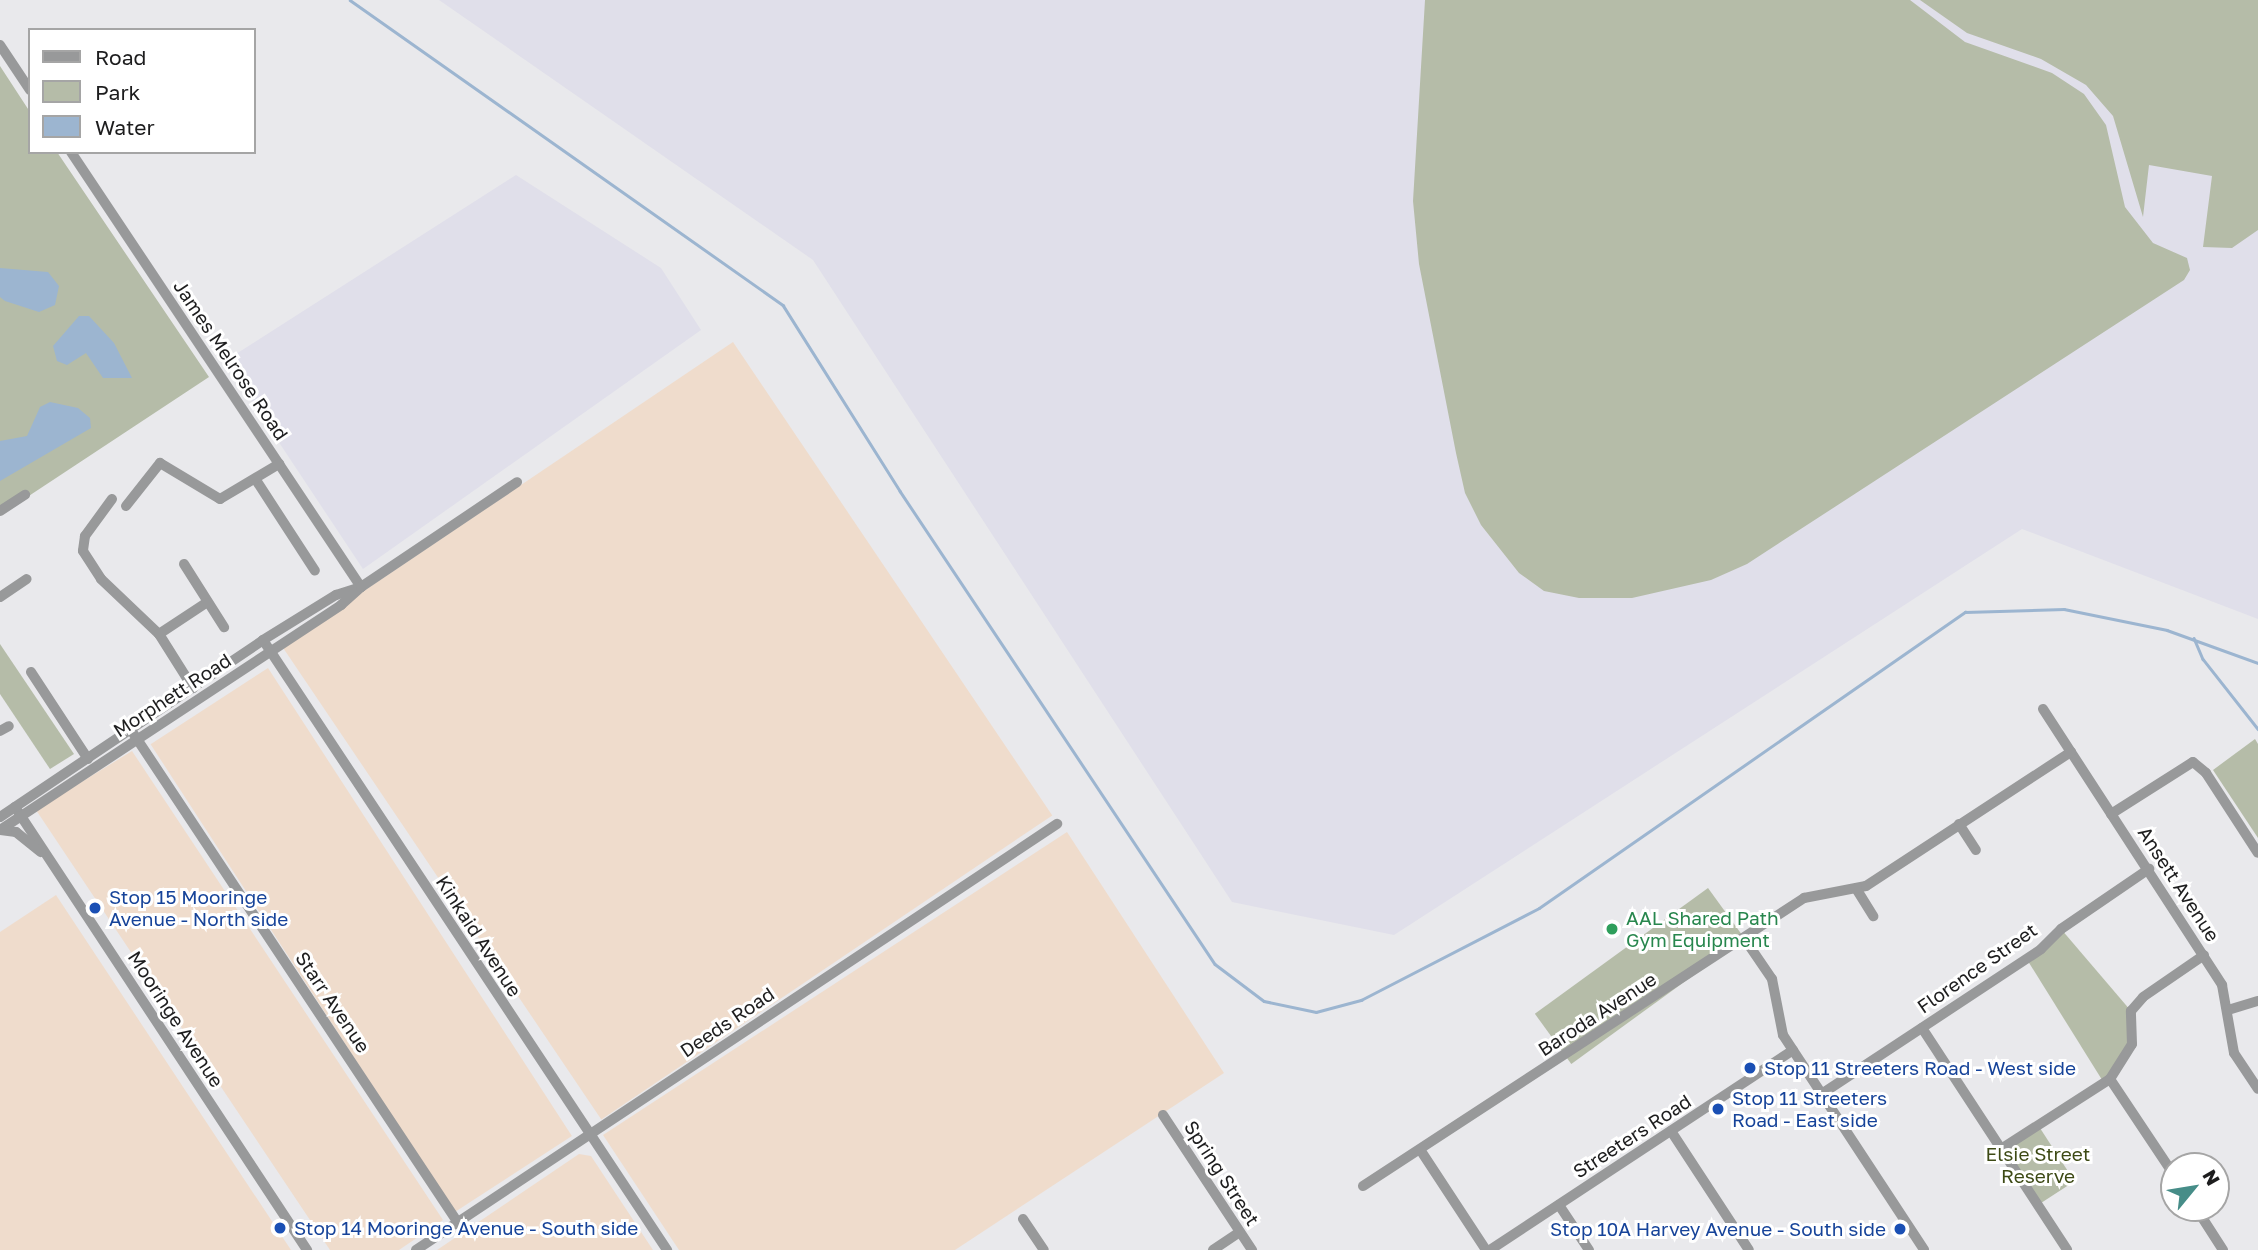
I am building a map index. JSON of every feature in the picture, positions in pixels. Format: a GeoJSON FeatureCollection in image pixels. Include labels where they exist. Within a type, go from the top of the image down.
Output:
{"type":"FeatureCollection","features":[{"type":"Feature","properties":{"kind":"street"},"geometry":{"type":"LineString","coordinates":[[0,46],[28,87]]}},
{"type":"Feature","properties":{"kind":"street","name":"James Melrose Road"},"geometry":{"type":"LineString","coordinates":[[72,154],[361,587]]}},
{"type":"Feature","properties":{"kind":"street"},"geometry":{"type":"LineString","coordinates":[[126,506],[160,463],[220,499],[279,464]]}},
{"type":"Feature","properties":{"kind":"street"},"geometry":{"type":"LineString","coordinates":[[256,480],[315,571]]}},
{"type":"Feature","properties":{"kind":"street","name":"Morphett Road"},"geometry":{"type":"LineString","coordinates":[[0,817],[18,811],[134,734],[271,651],[517,482]]}},
{"type":"Feature","properties":{"kind":"street"},"geometry":{"type":"LineString","coordinates":[[0,511],[25,495]]}},
{"type":"Feature","properties":{"kind":"street"},"geometry":{"type":"LineString","coordinates":[[112,499],[85,536],[83,551],[101,579],[159,635],[193,688]]}},
{"type":"Feature","properties":{"kind":"street"},"geometry":{"type":"LineString","coordinates":[[184,564],[206,603],[225,627]]}},
{"type":"Feature","properties":{"kind":"street"},"geometry":{"type":"LineString","coordinates":[[0,597],[27,579]]}},
{"type":"Feature","properties":{"kind":"street","name":"Morphett Road"},"geometry":{"type":"LineString","coordinates":[[0,830],[18,811],[88,759],[134,734],[193,688],[263,640],[336,595],[361,587]]}},
{"type":"Feature","properties":{"kind":"street"},"geometry":{"type":"LineString","coordinates":[[159,635],[206,603]]}},
{"type":"Feature","properties":{"kind":"street","name":"Kinkaid Avenue"},"geometry":{"type":"LineString","coordinates":[[263,640],[667,1250]]}},
{"type":"Feature","properties":{"kind":"street"},"geometry":{"type":"LineString","coordinates":[[31,672],[88,759]]}},
{"type":"Feature","properties":{"kind":"street","name":"Ansett Avenue"},"geometry":{"type":"LineString","coordinates":[[2043,709],[2222,985],[2228,1010],[2228,1033],[2234,1053],[2258,1089]]}},
{"type":"Feature","properties":{"kind":"street","name":"Starr Avenue"},"geometry":{"type":"LineString","coordinates":[[134,734],[458,1223]]}},
{"type":"Feature","properties":{"kind":"street","name":"Baroda Avenue"},"geometry":{"type":"LineString","coordinates":[[1363,1186],[1421,1151],[1804,898],[1857,890],[2071,752]]}},
{"type":"Feature","properties":{"kind":"street"},"geometry":{"type":"LineString","coordinates":[[2111,814],[2193,762],[2206,773],[2258,853]]}},
{"type":"Feature","properties":{"kind":"street","name":"Mooringe Avenue"},"geometry":{"type":"LineString","coordinates":[[18,811],[307,1250]]}},
{"type":"Feature","properties":{"kind":"street","name":"Deeds Road"},"geometry":{"type":"LineString","coordinates":[[416,1250],[1057,824]]}},
{"type":"Feature","properties":{"kind":"street"},"geometry":{"type":"LineString","coordinates":[[1959,824],[1976,850]]}},
{"type":"Feature","properties":{"kind":"street"},"geometry":{"type":"LineString","coordinates":[[0,830],[16,832],[63,879]]}},
{"type":"Feature","properties":{"kind":"street","name":"Florence Street"},"geometry":{"type":"LineString","coordinates":[[1823,1093],[1922,1028],[2149,869]]}},
{"type":"Feature","properties":{"kind":"street"},"geometry":{"type":"LineString","coordinates":[[1857,890],[1873,916]]}},
{"type":"Feature","properties":{"kind":"street"},"geometry":{"type":"LineString","coordinates":[[1744,938],[1772,979],[1783,1035],[1924,1250]]}},
{"type":"Feature","properties":{"kind":"street"},"geometry":{"type":"LineString","coordinates":[[2001,1149],[2110,1079],[2132,1044],[2131,1011],[2143,997],[2204,955]]}},
{"type":"Feature","properties":{"kind":"street"},"geometry":{"type":"LineString","coordinates":[[2228,1010],[2258,1001]]}},
{"type":"Feature","properties":{"kind":"street"},"geometry":{"type":"LineString","coordinates":[[1922,1028],[2067,1250]]}},
{"type":"Feature","properties":{"kind":"street","name":"Streeters Road"},"geometry":{"type":"LineString","coordinates":[[1488,1250],[1793,1050]]}},
{"type":"Feature","properties":{"kind":"street"},"geometry":{"type":"LineString","coordinates":[[2110,1079],[2160,1154]]}},
{"type":"Feature","properties":{"kind":"street","name":"Spring Street"},"geometry":{"type":"LineString","coordinates":[[1164,1115],[1252,1250]]}},
{"type":"Feature","properties":{"kind":"street"},"geometry":{"type":"LineString","coordinates":[[1671,1131],[1749,1250]]}},
{"type":"Feature","properties":{"kind":"street"},"geometry":{"type":"LineString","coordinates":[[1421,1151],[1488,1250]]}},
{"type":"Feature","properties":{"kind":"street"},"geometry":{"type":"LineString","coordinates":[[1559,1205],[1589,1250]]}},
{"type":"Feature","properties":{"kind":"street"},"geometry":{"type":"LineString","coordinates":[[1023,1219],[1044,1250]]}},
{"type":"Feature","properties":{"kind":"street"},"geometry":{"type":"LineString","coordinates":[[2205,1222],[2223,1250]]}},
{"type":"Feature","properties":{"kind":"street"},"geometry":{"type":"LineString","coordinates":[[1213,1250],[1240,1232]]}},
{"type":"Feature","properties":{"kind":"shaded area"},"geometry":{"type":"Polygon","coordinates":[[[439,0],[2258,0],[2258,619],[2022,529],[1394,935],[1232,902],[813,260],[439,0]]]}},
{"type":"Feature","properties":{"kind":"shaded area"},"geometry":{"type":"Polygon","coordinates":[[[516,175],[661,268],[701,330],[363,569],[225,361],[516,175]]]}},
{"type":"Feature","properties":{"kind":"shaded area"},"geometry":{"type":"Polygon","coordinates":[[[733,342],[1052,815],[601,1120],[282,646],[733,342]]]}},
{"type":"Feature","properties":{"kind":"shaded area"},"geometry":{"type":"Polygon","coordinates":[[[268,668],[572,1136],[454,1212],[151,744],[268,668]]]}},
{"type":"Feature","properties":{"kind":"shaded area"},"geometry":{"type":"Polygon","coordinates":[[[132,751],[443,1220],[399,1250],[330,1250],[36,810],[132,751]]]}},
{"type":"Feature","properties":{"kind":"shaded area"},"geometry":{"type":"Polygon","coordinates":[[[1067,832],[1224,1073],[955,1250],[679,1250],[603,1135],[1067,832]]]}},
{"type":"Feature","properties":{"kind":"shaded area"},"geometry":{"type":"Polygon","coordinates":[[[56,895],[291,1250],[0,1250],[0,932],[56,895]]]}},
{"type":"Feature","properties":{"kind":"shaded area"},"geometry":{"type":"Polygon","coordinates":[[[579,1154],[591,1156],[653,1250],[437,1250],[579,1154]]]}},
{"type":"Feature","properties":{"kind":"green space"},"geometry":{"type":"Polygon","coordinates":[[[1425,0],[1910,0],[1965,42],[2052,73],[2084,94],[2106,125],[2125,207],[2153,243],[2187,258],[2190,270],[2184,280],[1747,564],[1711,580],[1632,598],[1579,598],[1544,591],[1519,573],[1481,525],[1465,493],[1456,453],[1419,264],[1413,201],[1425,0]]]}},
{"type":"Feature","properties":{"kind":"green space"},"geometry":{"type":"Polygon","coordinates":[[[1920,0],[2258,0],[2258,230],[2232,248],[2203,247],[2212,176],[2149,165],[2143,217],[2113,116],[2086,85],[2041,59],[1967,33],[1920,0]]]}},
{"type":"Feature","properties":{"kind":"green space"},"geometry":{"type":"Polygon","coordinates":[[[0,66],[28,109],[28,154],[58,154],[209,377],[0,515],[0,66]]]}},
{"type":"Feature","properties":{"kind":"green space"},"geometry":{"type":"Polygon","coordinates":[[[0,644],[74,754],[50,769],[0,694],[0,644]]]}},
{"type":"Feature","properties":{"kind":"green space"},"geometry":{"type":"Polygon","coordinates":[[[2255,739],[2258,744],[2258,838],[2213,770],[2255,739]]]}},
{"type":"Feature","properties":{"kind":"green space"},"geometry":{"type":"Polygon","coordinates":[[[1708,888],[1744,938],[1571,1064],[1535,1014],[1708,888]]]}},
{"type":"Feature","properties":{"kind":"green space"},"geometry":{"type":"Polygon","coordinates":[[[2061,929],[2131,1011],[2132,1044],[2104,1083],[2026,958],[2061,929]]]}},
{"type":"Feature","properties":{"kind":"green space","name":"Elsie Street Reserve"},"geometry":{"type":"Polygon","coordinates":[[[2038,1125],[2074,1181],[2038,1205],[2001,1149],[2038,1125]]]}},
{"type":"Feature","properties":{"kind":"water"},"geometry":{"type":"Polygon","coordinates":[[[0,268],[48,272],[59,286],[55,305],[39,312],[5,301],[0,297],[0,268]]]}},
{"type":"Feature","properties":{"kind":"water"},"geometry":{"type":"Polygon","coordinates":[[[79,316],[89,316],[114,343],[132,378],[103,378],[86,353],[67,365],[57,361],[53,346],[79,316]]]}},
{"type":"Feature","properties":{"kind":"water"},"geometry":{"type":"Polygon","coordinates":[[[50,402],[78,408],[90,418],[91,428],[0,481],[0,441],[27,436],[40,407],[50,402]]]}},
{"type":"Feature","properties":{"kind":"waterway"},"geometry":{"type":"LineString","coordinates":[[350,0],[783,305],[900,491],[1215,964],[1264,1001],[1316,1012],[1361,1000],[1539,908],[1965,612],[2064,609],[2167,630],[2258,663]]}},
{"type":"Feature","properties":{"kind":"waterway"},"geometry":{"type":"LineString","coordinates":[[2194,638],[2203,659],[2258,729]]}},
{"type":"Feature","properties":{"kind":"place","name":"Stop 15 Mooringe Avenue - North side"},"geometry":{"type":"Point","coordinates":[95,908]}},
{"type":"Feature","properties":{"kind":"place","name":"AAL Shared Path Gym Equipment"},"geometry":{"type":"Point","coordinates":[1612,929]}},
{"type":"Feature","properties":{"kind":"place","name":"Stop 11 Streeters Road - West side"},"geometry":{"type":"Point","coordinates":[1750,1068]}},
{"type":"Feature","properties":{"kind":"place","name":"Stop 11 Streeters Road - East side"},"geometry":{"type":"Point","coordinates":[1718,1109]}},
{"type":"Feature","properties":{"kind":"place","name":"Stop 14 Mooringe Avenue - South side"},"geometry":{"type":"Point","coordinates":[280,1228]}},
{"type":"Feature","properties":{"kind":"place","name":"Stop 10A Harvey Avenue - South side"},"geometry":{"type":"Point","coordinates":[1900,1229]}}]}
